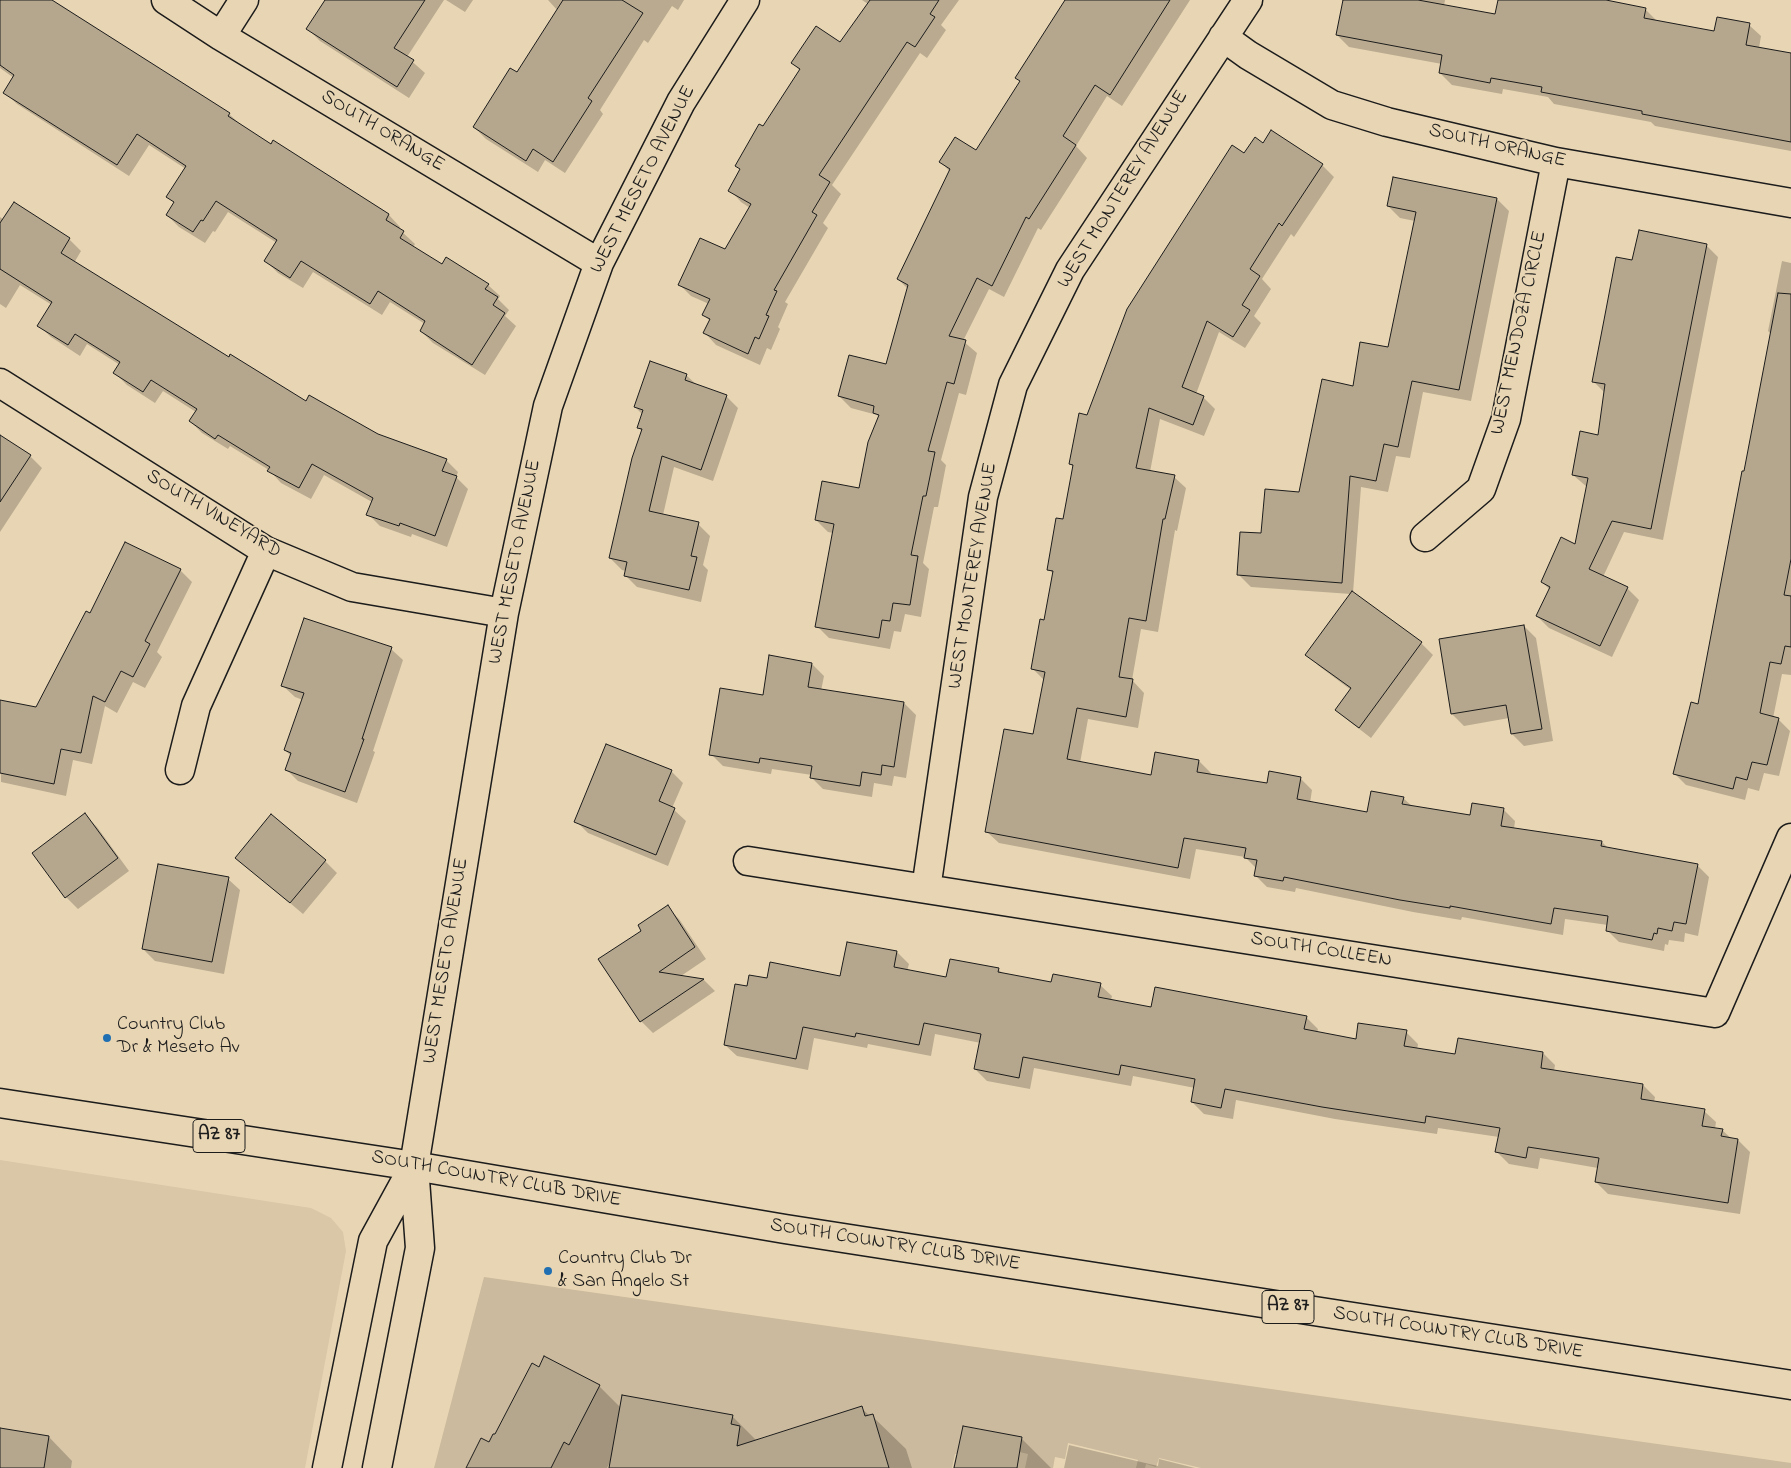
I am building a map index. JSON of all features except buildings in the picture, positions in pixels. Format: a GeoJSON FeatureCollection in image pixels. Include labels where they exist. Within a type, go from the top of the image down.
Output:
{"type":"FeatureCollection","features":[{"type":"Feature","properties":{"kind":"street","name":"SOUTH ORANGE"},"geometry":{"type":"LineString","coordinates":[[166,0],[221,36],[599,262]]}},
{"type":"Feature","properties":{"kind":"street"},"geometry":{"type":"LineString","coordinates":[[221,36],[244,0]]}},
{"type":"Feature","properties":{"kind":"street","name":"WEST MESETO AVENUE"},"geometry":{"type":"LineString","coordinates":[[414,1166],[504,613],[548,406],[599,262],[681,102],[745,0]]}},
{"type":"Feature","properties":{"kind":"street","name":"WEST MONTEREY AVENUE"},"geometry":{"type":"LineString","coordinates":[[926,889],[983,497],[1013,385],[1070,270],[1248,0]]}},
{"type":"Feature","properties":{"kind":"street","name":"SOUTH ORANGE"},"geometry":{"type":"LineString","coordinates":[[1223,37],[1248,55],[1332,105],[1387,122],[1556,162],[1791,203]]}},
{"type":"Feature","properties":{"kind":"street","name":"WEST MENDOZA CIRCLE"},"geometry":{"type":"LineString","coordinates":[[1425,537],[1481,489],[1506,419],[1556,162]]}},
{"type":"Feature","properties":{"kind":"street","name":"SOUTH VINEYARD"},"geometry":{"type":"LineString","coordinates":[[0,383],[266,551],[352,587],[504,613]]}},
{"type":"Feature","properties":{"kind":"street"},"geometry":{"type":"LineString","coordinates":[[180,770],[196,706],[266,551]]}},
{"type":"Feature","properties":{"kind":"street","name":"SOUTH COLLEEN"},"geometry":{"type":"LineString","coordinates":[[748,861],[1715,1013],[1791,838]]}},
{"type":"Feature","properties":{"kind":"street","name":"SOUTH COUNTRY CLUB DRIVE"},"geometry":{"type":"LineString","coordinates":[[0,1102],[414,1166],[785,1229],[1791,1385]]}},
{"type":"Feature","properties":{"kind":"street"},"geometry":{"type":"LineString","coordinates":[[327,1468],[373,1241],[414,1166]]}},
{"type":"Feature","properties":{"kind":"street"},"geometry":{"type":"LineString","coordinates":[[377,1468],[420,1248],[414,1166]]}},
{"type":"Feature","properties":{"kind":"shaded area"},"geometry":{"type":"Polygon","coordinates":[[[0,1160],[311,1208],[331,1218],[343,1232],[346,1251],[305,1468],[0,1468],[0,1160]]]}},
{"type":"Feature","properties":{"kind":"shaded area"},"geometry":{"type":"Polygon","coordinates":[[[484,1277],[1791,1463],[1791,1468],[1201,1468],[1159,1458],[1156,1467],[1146,1464],[1145,1468],[1136,1468],[1138,1460],[1068,1443],[1065,1459],[1055,1457],[1053,1468],[1025,1468],[1028,1454],[1019,1452],[1021,1437],[963,1426],[952,1468],[889,1468],[873,1414],[865,1416],[861,1407],[760,1438],[733,1468],[740,1427],[731,1424],[732,1415],[691,1407],[609,1468],[543,1468],[554,1462],[564,1442],[568,1445],[596,1383],[544,1356],[539,1367],[532,1363],[500,1424],[504,1439],[494,1434],[489,1442],[481,1438],[466,1468],[434,1468],[484,1277]]]}},
{"type":"Feature","properties":{"kind":"place","name":"Country Club Dr & Meseto Av"},"geometry":{"type":"Point","coordinates":[107,1038]}},
{"type":"Feature","properties":{"kind":"place","name":"Country Club Dr & San Angelo St"},"geometry":{"type":"Point","coordinates":[548,1271]}}]}
